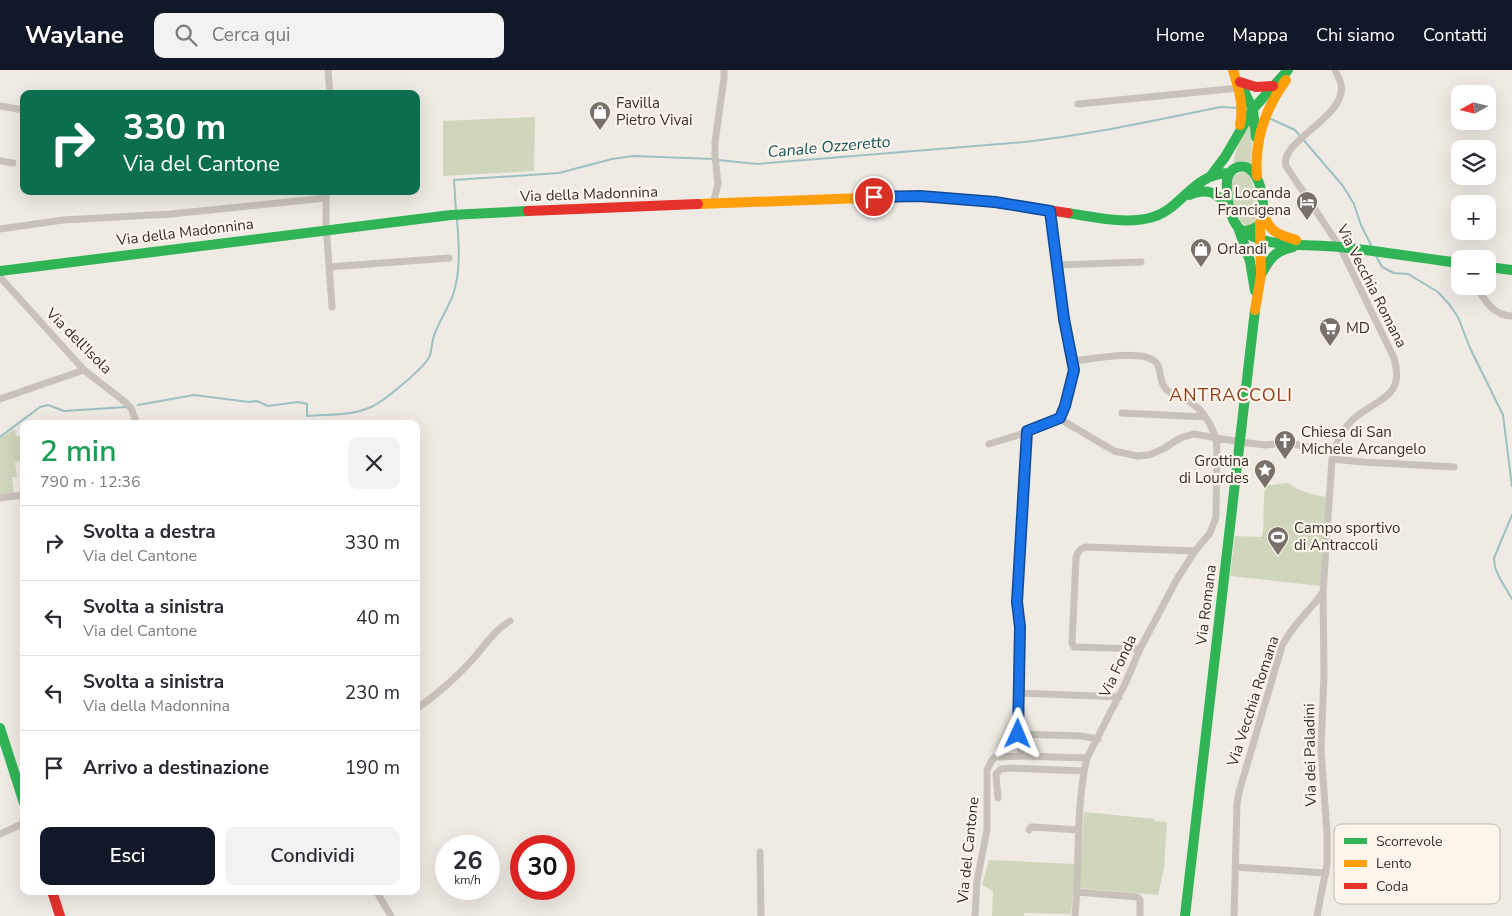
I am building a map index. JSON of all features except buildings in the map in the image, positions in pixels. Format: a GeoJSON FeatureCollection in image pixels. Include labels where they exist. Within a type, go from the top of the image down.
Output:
{"type":"FeatureCollection","features":[{"type":"Feature","properties":{"kind":"main road"},"geometry":{"type":"LineString","coordinates":[[1233,70],[1253,109],[1256,124],[1255,166],[1262,199],[1261,275],[1256,297]]}},
{"type":"Feature","properties":{"kind":"main road"},"geometry":{"type":"LineString","coordinates":[[1210,177],[1225,157],[1253,109],[1288,70]]}},
{"type":"Feature","properties":{"kind":"main road"},"geometry":{"type":"LineString","coordinates":[[1256,153],[1268,108],[1293,70]]}},
{"type":"Feature","properties":{"kind":"main road"},"geometry":{"type":"LineString","coordinates":[[1240,85],[1262,89],[1273,86]]}},
{"type":"Feature","properties":{"kind":"main road"},"geometry":{"type":"LineString","coordinates":[[1231,210],[1226,193],[1226,183],[1243,112],[1240,85]]}},
{"type":"Feature","properties":{"kind":"main road"},"geometry":{"type":"LineString","coordinates":[[1177,202],[1193,187],[1210,177],[1230,172],[1234,168],[1246,167],[1252,170],[1257,177]]}},
{"type":"Feature","properties":{"kind":"main road"},"geometry":{"type":"LineString","coordinates":[[1177,202],[1199,191],[1206,191],[1219,197],[1231,210],[1242,229],[1256,297]]}},
{"type":"Feature","properties":{"kind":"main road","name":"Via della Madonnina"},"geometry":{"type":"LineString","coordinates":[[0,271],[450,215],[920,196],[995,202],[1109,219],[1135,220],[1154,217],[1177,202]]}},
{"type":"Feature","properties":{"kind":"main road"},"geometry":{"type":"LineString","coordinates":[[1242,229],[1252,230],[1262,218]]}},
{"type":"Feature","properties":{"kind":"main road"},"geometry":{"type":"LineString","coordinates":[[1262,218],[1276,234],[1308,245]]}},
{"type":"Feature","properties":{"kind":"main road"},"geometry":{"type":"LineString","coordinates":[[1242,229],[1271,242],[1340,248],[1451,262]]}},
{"type":"Feature","properties":{"kind":"main road"},"geometry":{"type":"LineString","coordinates":[[1261,275],[1270,258],[1281,249],[1308,245]]}},
{"type":"Feature","properties":{"kind":"main road"},"geometry":{"type":"LineString","coordinates":[[1496,268],[1512,270]]}},
{"type":"Feature","properties":{"kind":"main road","name":"Via Romana"},"geometry":{"type":"LineString","coordinates":[[1185,916],[1256,297]]}},
{"type":"Feature","properties":{"kind":"main road"},"geometry":{"type":"LineString","coordinates":[[0,728],[20,790]]}},
{"type":"Feature","properties":{"kind":"main road"},"geometry":{"type":"LineString","coordinates":[[53,895],[60,916]]}},
{"type":"Feature","properties":{"kind":"street"},"geometry":{"type":"LineString","coordinates":[[328,70],[330,90]]}},
{"type":"Feature","properties":{"kind":"street"},"geometry":{"type":"LineString","coordinates":[[713,204],[718,184],[715,142],[724,70]]}},
{"type":"Feature","properties":{"kind":"street","name":"Via Vecchia Romana"},"geometry":{"type":"LineString","coordinates":[[1234,916],[1237,804],[1239,792],[1274,672],[1286,638],[1323,592],[1333,455],[1341,435],[1352,420],[1384,399],[1395,387],[1397,374],[1396,366],[1382,333],[1340,248],[1285,161],[1297,142],[1328,116],[1337,104],[1341,93],[1341,84],[1335,70]]}},
{"type":"Feature","properties":{"kind":"street"},"geometry":{"type":"LineString","coordinates":[[1078,104],[1240,85]]}},
{"type":"Feature","properties":{"kind":"street"},"geometry":{"type":"LineString","coordinates":[[0,106],[20,109]]}},
{"type":"Feature","properties":{"kind":"street"},"geometry":{"type":"LineString","coordinates":[[0,161],[13,164]]}},
{"type":"Feature","properties":{"kind":"street"},"geometry":{"type":"LineString","coordinates":[[0,229],[62,220],[171,214],[326,195],[332,308]]}},
{"type":"Feature","properties":{"kind":"street"},"geometry":{"type":"LineString","coordinates":[[1050,211],[1064,319],[1074,361],[1073,376],[1060,418]]}},
{"type":"Feature","properties":{"kind":"street"},"geometry":{"type":"LineString","coordinates":[[329,267],[449,258]]}},
{"type":"Feature","properties":{"kind":"street"},"geometry":{"type":"LineString","coordinates":[[1057,265],[1141,262]]}},
{"type":"Feature","properties":{"kind":"street","name":"Via dell'Isola"},"geometry":{"type":"LineString","coordinates":[[0,277],[84,370],[126,402],[131,408],[135,420]]}},
{"type":"Feature","properties":{"kind":"street"},"geometry":{"type":"LineString","coordinates":[[1482,295],[1494,310],[1507,316],[1512,316]]}},
{"type":"Feature","properties":{"kind":"street","name":"Via Fonda"},"geometry":{"type":"LineString","coordinates":[[1074,361],[1125,356],[1139,356],[1155,361],[1158,365],[1164,387],[1169,392],[1193,404],[1205,417],[1216,439],[1218,448],[1216,516],[1210,533],[1195,551],[1177,579],[1140,649],[1119,697],[1087,758],[1084,771],[1079,830],[1076,916]]}},
{"type":"Feature","properties":{"kind":"street"},"geometry":{"type":"LineString","coordinates":[[0,399],[84,370]]}},
{"type":"Feature","properties":{"kind":"street"},"geometry":{"type":"LineString","coordinates":[[1122,413],[1205,417]]}},
{"type":"Feature","properties":{"kind":"street"},"geometry":{"type":"LineString","coordinates":[[989,444],[1060,418]]}},
{"type":"Feature","properties":{"kind":"street"},"geometry":{"type":"LineString","coordinates":[[1060,418],[1114,451],[1137,456],[1149,455],[1187,435],[1199,434],[1216,439],[1265,445],[1286,443],[1363,462],[1454,467]]}},
{"type":"Feature","properties":{"kind":"street"},"geometry":{"type":"LineString","coordinates":[[1022,756],[1018,734],[1020,627],[1017,602],[1027,431]]}},
{"type":"Feature","properties":{"kind":"street"},"geometry":{"type":"LineString","coordinates":[[0,498],[20,496]]}},
{"type":"Feature","properties":{"kind":"street"},"geometry":{"type":"LineString","coordinates":[[1140,649],[1074,647],[1072,643],[1077,552],[1087,547],[1195,551]]}},
{"type":"Feature","properties":{"kind":"street","name":"Via dei Paladini"},"geometry":{"type":"LineString","coordinates":[[1317,916],[1326,873],[1327,842],[1321,750],[1324,675],[1323,592]]}},
{"type":"Feature","properties":{"kind":"street"},"geometry":{"type":"LineString","coordinates":[[420,706],[471,662],[502,625],[510,621]]}},
{"type":"Feature","properties":{"kind":"street"},"geometry":{"type":"LineString","coordinates":[[1018,693],[1119,697]]}},
{"type":"Feature","properties":{"kind":"street"},"geometry":{"type":"LineString","coordinates":[[1018,734],[1098,738]]}},
{"type":"Feature","properties":{"kind":"street","name":"Via del Cantone"},"geometry":{"type":"LineString","coordinates":[[974,916],[977,881],[987,830],[987,770],[992,760],[996,757],[1022,756],[1087,758]]}},
{"type":"Feature","properties":{"kind":"street"},"geometry":{"type":"LineString","coordinates":[[998,798],[996,774],[1001,768],[1084,771]]}},
{"type":"Feature","properties":{"kind":"street"},"geometry":{"type":"LineString","coordinates":[[0,834],[20,825]]}},
{"type":"Feature","properties":{"kind":"street"},"geometry":{"type":"LineString","coordinates":[[1029,830],[1031,827],[1079,830]]}},
{"type":"Feature","properties":{"kind":"street"},"geometry":{"type":"LineString","coordinates":[[760,852],[761,916]]}},
{"type":"Feature","properties":{"kind":"street"},"geometry":{"type":"LineString","coordinates":[[1236,867],[1326,873]]}},
{"type":"Feature","properties":{"kind":"street"},"geometry":{"type":"LineString","coordinates":[[1078,892],[1137,897],[1140,900],[1140,916]]}},
{"type":"Feature","properties":{"kind":"street"},"geometry":{"type":"LineString","coordinates":[[378,895],[391,916]]}},
{"type":"Feature","properties":{"kind":"green space"},"geometry":{"type":"Polygon","coordinates":[[[535,117],[534,171],[443,176],[443,121],[535,117]]]}},
{"type":"Feature","properties":{"kind":"green space"},"geometry":{"type":"Polygon","coordinates":[[[1250,119],[1253,128],[1251,164],[1243,162],[1233,164],[1240,141],[1250,119]]]}},
{"type":"Feature","properties":{"kind":"green space"},"geometry":{"type":"Polygon","coordinates":[[[1241,172],[1249,174],[1257,204],[1256,220],[1252,224],[1246,225],[1237,213],[1231,183],[1234,176],[1241,172]]]}},
{"type":"Feature","properties":{"kind":"green space"},"geometry":{"type":"Polygon","coordinates":[[[15,429],[16,436],[20,436],[20,461],[15,462],[17,477],[12,477],[14,494],[0,495],[0,438],[15,429]]]}},
{"type":"Feature","properties":{"kind":"green space","name":"Campo sportivo di Antraccoli"},"geometry":{"type":"Polygon","coordinates":[[[1288,483],[1301,491],[1326,497],[1321,586],[1230,576],[1235,536],[1262,537],[1266,484],[1288,483]]]}},
{"type":"Feature","properties":{"kind":"green space"},"geometry":{"type":"Polygon","coordinates":[[[1084,812],[1155,819],[1155,821],[1167,822],[1164,868],[1158,895],[1079,888],[1084,812]]]}},
{"type":"Feature","properties":{"kind":"green space"},"geometry":{"type":"Polygon","coordinates":[[[989,860],[1074,864],[1075,875],[1071,914],[1024,913],[1024,916],[992,916],[993,891],[982,885],[989,860]]]}},
{"type":"Feature","properties":{"kind":"waterway","name":"Canale Ozzeretto"},"geometry":{"type":"LineString","coordinates":[[718,160],[757,164],[1024,142],[1098,131],[1221,107],[1237,108]]}},
{"type":"Feature","properties":{"kind":"waterway","name":"Canale Ozzeretto"},"geometry":{"type":"LineString","coordinates":[[1271,119],[1295,130],[1343,186],[1354,204],[1361,225],[1372,247]]}},
{"type":"Feature","properties":{"kind":"waterway","name":"Canale Ozzeretto"},"geometry":{"type":"LineString","coordinates":[[456,211],[454,180],[559,173],[612,159],[633,156],[714,159]]}},
{"type":"Feature","properties":{"kind":"waterway","name":"Canale Ozzeretto"},"geometry":{"type":"LineString","coordinates":[[138,405],[194,395],[249,402],[257,401],[268,406],[298,402],[307,404],[307,416],[356,412],[377,404],[413,375],[430,355],[434,336],[456,286],[459,257],[457,219]]}},
{"type":"Feature","properties":{"kind":"waterway","name":"Canale Ozzeretto"},"geometry":{"type":"LineString","coordinates":[[1376,256],[1382,267],[1394,273],[1408,274],[1438,292],[1458,317],[1470,348],[1503,415],[1512,486]]}},
{"type":"Feature","properties":{"kind":"waterway","name":"Canale Ozzeretto"},"geometry":{"type":"LineString","coordinates":[[23,420],[40,407],[48,405],[64,411],[126,407]]}},
{"type":"Feature","properties":{"kind":"waterway","name":"Canale Ozzeretto"},"geometry":{"type":"LineString","coordinates":[[0,437],[20,422]]}},
{"type":"Feature","properties":{"kind":"waterway","name":"Canale Ozzeretto"},"geometry":{"type":"LineString","coordinates":[[1512,515],[1494,558],[1499,577],[1512,599]]}},
{"type":"Feature","properties":{"kind":"traffic: fast"},"geometry":{"type":"LineString","coordinates":[[1210,177],[1225,157],[1253,109],[1288,70]]}},
{"type":"Feature","properties":{"kind":"traffic: fast"},"geometry":{"type":"LineString","coordinates":[[1242,86],[1253,110],[1256,137]]}},
{"type":"Feature","properties":{"kind":"traffic: fast"},"geometry":{"type":"LineString","coordinates":[[1245,231],[1260,224],[1263,215],[1262,197],[1257,179],[1252,172],[1246,167],[1238,167],[1232,170],[1227,179],[1228,204],[1236,224],[1242,231],[1253,237],[1278,243],[1330,246],[1451,262]]}},
{"type":"Feature","properties":{"kind":"traffic: fast"},"geometry":{"type":"LineString","coordinates":[[1068,213],[1121,220],[1153,217],[1172,207],[1206,179],[1229,173]]}},
{"type":"Feature","properties":{"kind":"traffic: fast"},"geometry":{"type":"LineString","coordinates":[[1189,195],[1202,192],[1212,193],[1217,195],[1230,208]]}},
{"type":"Feature","properties":{"kind":"traffic: fast"},"geometry":{"type":"LineString","coordinates":[[0,271],[451,215],[528,211]]}},
{"type":"Feature","properties":{"kind":"traffic: fast"},"geometry":{"type":"LineString","coordinates":[[1238,227],[1250,261],[1255,291]]}},
{"type":"Feature","properties":{"kind":"traffic: fast"},"geometry":{"type":"LineString","coordinates":[[1262,273],[1274,255],[1282,250],[1293,247]]}},
{"type":"Feature","properties":{"kind":"traffic: fast"},"geometry":{"type":"LineString","coordinates":[[1496,268],[1512,270]]}},
{"type":"Feature","properties":{"kind":"traffic: fast"},"geometry":{"type":"LineString","coordinates":[[1185,916],[1255,310]]}},
{"type":"Feature","properties":{"kind":"traffic: fast"},"geometry":{"type":"LineString","coordinates":[[0,728],[20,790]]}},
{"type":"Feature","properties":{"kind":"traffic: slow"},"geometry":{"type":"LineString","coordinates":[[1233,70],[1241,104],[1240,125]]}},
{"type":"Feature","properties":{"kind":"traffic: slow"},"geometry":{"type":"LineString","coordinates":[[1257,176],[1259,137],[1272,102],[1286,80]]}},
{"type":"Feature","properties":{"kind":"traffic: slow"},"geometry":{"type":"LineString","coordinates":[[698,204],[889,197]]}},
{"type":"Feature","properties":{"kind":"traffic: slow"},"geometry":{"type":"LineString","coordinates":[[1263,213],[1275,232],[1296,240]]}},
{"type":"Feature","properties":{"kind":"traffic: slow"},"geometry":{"type":"LineString","coordinates":[[1255,310],[1261,275],[1260,223]]}},
{"type":"Feature","properties":{"kind":"traffic: jam"},"geometry":{"type":"LineString","coordinates":[[1240,82],[1256,87],[1273,86]]}},
{"type":"Feature","properties":{"kind":"traffic: jam"},"geometry":{"type":"LineString","coordinates":[[889,197],[934,197],[1001,203],[1068,213]]}},
{"type":"Feature","properties":{"kind":"traffic: jam"},"geometry":{"type":"LineString","coordinates":[[528,211],[698,204]]}},
{"type":"Feature","properties":{"kind":"traffic: jam"},"geometry":{"type":"LineString","coordinates":[[53,895],[60,916]]}},
{"type":"Feature","properties":{"kind":"place","name":"Favilla Pietro Vivai"},"geometry":{"type":"Point","coordinates":[600,131]}},
{"type":"Feature","properties":{"kind":"place","name":"La Locanda Francigena"},"geometry":{"type":"Point","coordinates":[1307,221]}},
{"type":"Feature","properties":{"kind":"place","name":"Orlandi"},"geometry":{"type":"Point","coordinates":[1201,268]}},
{"type":"Feature","properties":{"kind":"place","name":"MD"},"geometry":{"type":"Point","coordinates":[1330,347]}},
{"type":"Feature","properties":{"kind":"place","name":"Chiesa di San Michele Arcangelo"},"geometry":{"type":"Point","coordinates":[1285,460]}},
{"type":"Feature","properties":{"kind":"place","name":"Grottina di Lourdes"},"geometry":{"type":"Point","coordinates":[1265,489]}},
{"type":"Feature","properties":{"kind":"place","name":"Campo sportivo di Antraccoli"},"geometry":{"type":"Point","coordinates":[1278,556]}},
{"type":"Feature","properties":{"kind":"district","name":"ANTRACCOLI"},"geometry":{"type":"Point","coordinates":[1231,395]}},
{"type":"Feature","properties":{"kind":"route"},"geometry":{"type":"LineString","coordinates":[[874,197],[920,196],[995,202],[1050,211],[1064,319],[1074,361],[1074,370],[1060,418],[1027,431],[1017,602],[1020,627],[1018,734]]}}]}
